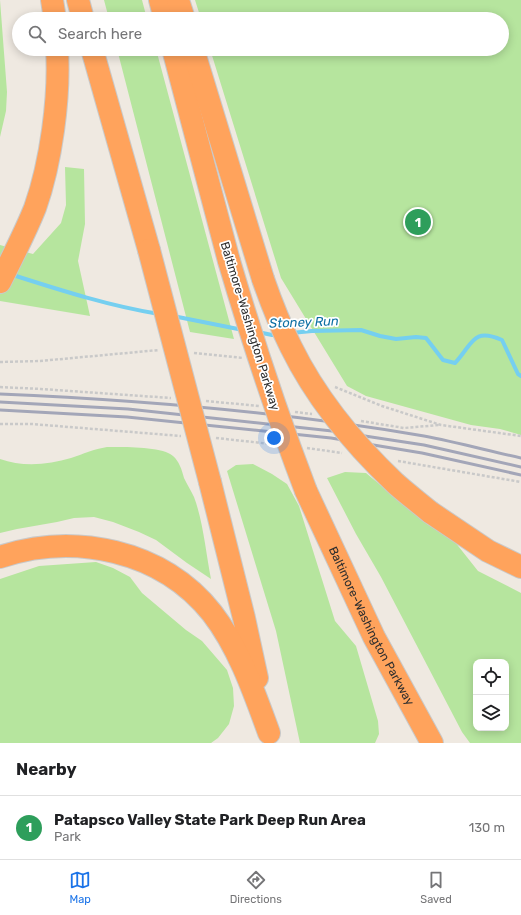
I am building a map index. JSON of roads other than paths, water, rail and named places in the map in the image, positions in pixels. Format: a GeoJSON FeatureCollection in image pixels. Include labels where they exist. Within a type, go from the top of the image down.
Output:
{"type":"FeatureCollection","features":[{"type":"Feature","properties":{"kind":"highway"},"geometry":{"type":"LineString","coordinates":[[52,0],[54,12]]}},
{"type":"Feature","properties":{"kind":"highway"},"geometry":{"type":"LineString","coordinates":[[78,0],[81,12]]}},
{"type":"Feature","properties":{"kind":"highway"},"geometry":{"type":"LineString","coordinates":[[160,0],[163,12]]}},
{"type":"Feature","properties":{"kind":"highway"},"geometry":{"type":"LineString","coordinates":[[178,0],[182,12]]}},
{"type":"Feature","properties":{"kind":"highway"},"geometry":{"type":"LineString","coordinates":[[0,282],[35,208],[49,153],[56,93],[57,56]]}},
{"type":"Feature","properties":{"kind":"highway"},"geometry":{"type":"LineString","coordinates":[[94,56],[149,250],[210,482],[244,618],[271,738]]}},
{"type":"Feature","properties":{"kind":"highway","name":"Baltimore-Washington Parkway"},"geometry":{"type":"LineString","coordinates":[[175,56],[229,261],[253,343],[280,422],[306,491],[374,637],[432,743]]}},
{"type":"Feature","properties":{"kind":"highway"},"geometry":{"type":"LineString","coordinates":[[195,56],[263,279],[276,314],[292,348],[310,380],[332,413],[369,458],[396,484],[430,512],[488,551],[521,567]]}},
{"type":"Feature","properties":{"kind":"highway"},"geometry":{"type":"LineString","coordinates":[[0,557],[33,549],[63,545],[86,546],[127,554],[150,564],[175,578],[194,594],[212,614],[228,639],[250,684],[271,738]]}},
{"type":"Feature","properties":{"kind":"waterway","name":"Stoney Run"},"geometry":{"type":"LineString","coordinates":[[10,276],[16,276],[69,293],[159,314]]}},
{"type":"Feature","properties":{"kind":"waterway","name":"Stoney Run"},"geometry":{"type":"LineString","coordinates":[[173,316],[243,330]]}},
{"type":"Feature","properties":{"kind":"waterway","name":"Stoney Run"},"geometry":{"type":"LineString","coordinates":[[291,333],[361,330],[396,339],[416,337],[426,338],[443,360],[455,363],[474,340],[485,335],[492,336],[502,340],[518,374],[521,376]]}},
{"type":"Feature","properties":{"kind":"waterway","name":"Stoney Run"},"geometry":{"type":"LineString","coordinates":[[258,332],[272,335],[277,334]]}},
{"type":"Feature","properties":{"kind":"railway"},"geometry":{"type":"LineString","coordinates":[[0,394],[213,408],[319,420],[424,436],[521,458]]}},
{"type":"Feature","properties":{"kind":"railway"},"geometry":{"type":"LineString","coordinates":[[0,402],[128,409],[332,431],[424,445],[521,467]]}},
{"type":"Feature","properties":{"kind":"railway"},"geometry":{"type":"LineString","coordinates":[[0,410],[127,417],[331,438],[422,453],[521,475]]}},
{"type":"Feature","properties":{"kind":"place","name":"Patapsco Valley State Park Deep Run Area"},"geometry":{"type":"Point","coordinates":[418,222]}}]}
